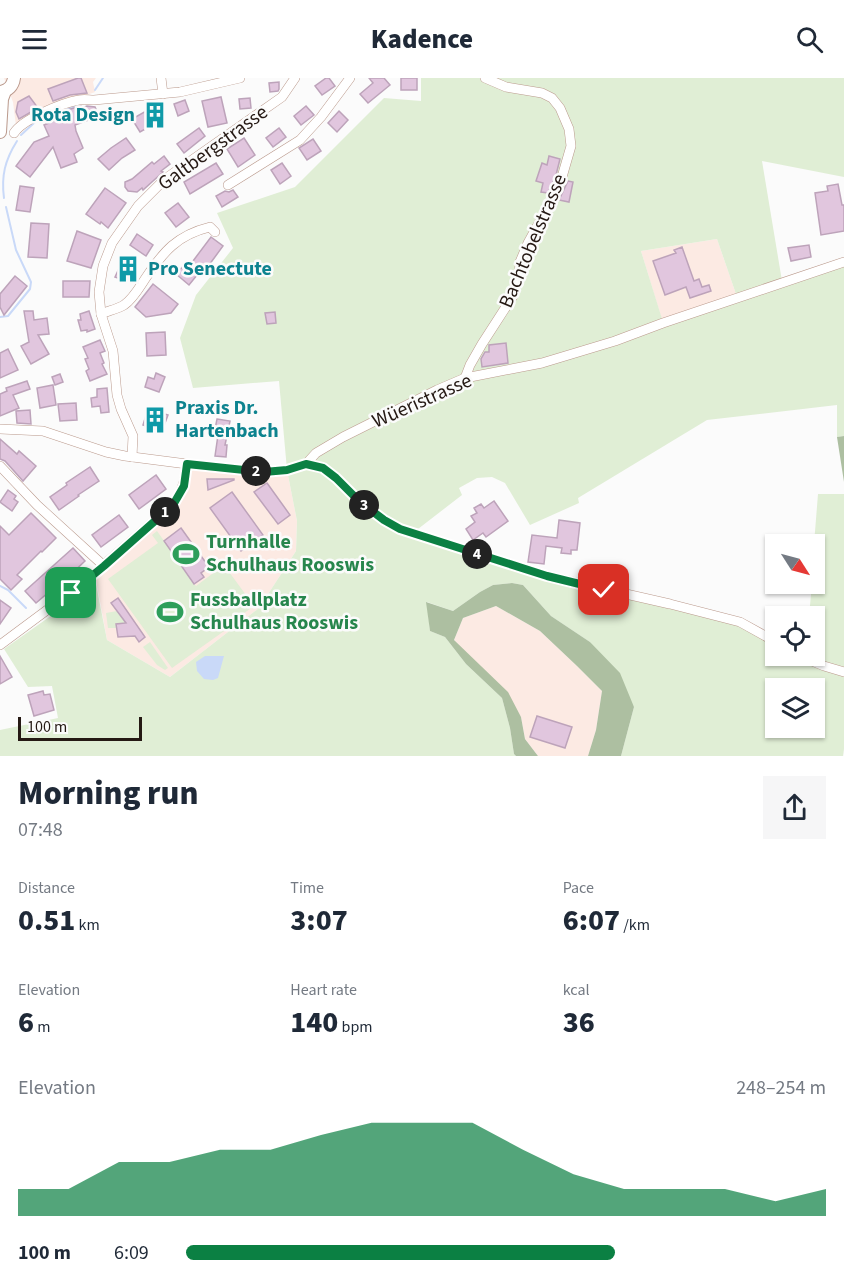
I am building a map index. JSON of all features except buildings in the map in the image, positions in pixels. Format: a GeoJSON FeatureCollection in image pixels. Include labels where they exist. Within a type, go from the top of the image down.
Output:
{"type":"FeatureCollection","features":[{"type":"Feature","properties":{"kind":"main road"},"geometry":{"type":"LineString","coordinates":[[0,132],[2,92],[9,89],[14,78]]}},
{"type":"Feature","properties":{"kind":"street"},"geometry":{"type":"LineString","coordinates":[[161,78],[163,94]]}},
{"type":"Feature","properties":{"kind":"street"},"geometry":{"type":"LineString","coordinates":[[14,133],[23,124],[81,99],[163,94],[240,78]]}},
{"type":"Feature","properties":{"kind":"street","name":"Galtbergstrasse"},"geometry":{"type":"LineString","coordinates":[[132,457],[133,436],[120,405],[113,351],[101,314],[99,292],[103,266],[112,243],[138,206],[165,179],[282,97],[295,78]]}},
{"type":"Feature","properties":{"kind":"street"},"geometry":{"type":"LineString","coordinates":[[228,185],[300,140],[321,117],[350,78]]}},
{"type":"Feature","properties":{"kind":"street","name":"Bachtobelstrasse"},"geometry":{"type":"LineString","coordinates":[[465,378],[470,365],[513,296],[519,277],[520,262],[553,198],[571,146],[569,129],[560,108],[552,98],[542,93],[506,87],[485,78]]}},
{"type":"Feature","properties":{"kind":"street"},"geometry":{"type":"LineString","coordinates":[[101,314],[123,306],[134,296],[160,256],[176,242],[193,231],[210,227],[215,232]]}},
{"type":"Feature","properties":{"kind":"street","name":"Wüeristrasse"},"geometry":{"type":"LineString","coordinates":[[0,429],[43,431],[106,452],[132,457],[264,472],[287,470],[306,464],[316,453],[343,437],[465,378],[542,363],[615,341],[663,322],[844,262]]}},
{"type":"Feature","properties":{"kind":"street"},"geometry":{"type":"LineString","coordinates":[[0,645],[66,597],[173,505],[184,486],[187,464]]}},
{"type":"Feature","properties":{"kind":"street"},"geometry":{"type":"LineString","coordinates":[[306,464],[323,468],[359,501],[400,529],[547,576],[740,622],[765,636]]}},
{"type":"Feature","properties":{"kind":"street"},"geometry":{"type":"LineString","coordinates":[[0,466],[37,505],[104,566]]}},
{"type":"Feature","properties":{"kind":"street"},"geometry":{"type":"LineString","coordinates":[[824,666],[844,672]]}},
{"type":"Feature","properties":{"kind":"shaded area"},"geometry":{"type":"Polygon","coordinates":[[[4,78],[96,78],[93,82],[95,92],[46,110],[16,126],[13,102],[4,78]]]}},
{"type":"Feature","properties":{"kind":"shaded area"},"geometry":{"type":"Polygon","coordinates":[[[717,239],[737,297],[663,323],[641,251],[717,239]]]}},
{"type":"Feature","properties":{"kind":"shaded area"},"geometry":{"type":"Polygon","coordinates":[[[187,464],[287,470],[297,521],[296,551],[259,608],[170,677],[107,640],[95,574],[173,505],[187,464]]]}},
{"type":"Feature","properties":{"kind":"shaded area"},"geometry":{"type":"Polygon","coordinates":[[[496,606],[540,631],[602,691],[596,730],[588,756],[538,756],[525,739],[521,717],[454,640],[463,618],[496,606]]]}},
{"type":"Feature","properties":{"kind":"green space"},"geometry":{"type":"Polygon","coordinates":[[[421,78],[844,78],[844,177],[762,161],[782,281],[844,262],[844,436],[837,437],[837,405],[707,420],[578,498],[579,503],[530,525],[505,483],[492,477],[477,478],[459,488],[462,495],[418,529],[416,534],[547,576],[740,622],[765,636],[765,666],[825,666],[825,606],[810,606],[811,594],[825,594],[825,534],[815,534],[818,494],[844,494],[843,756],[621,756],[634,707],[590,642],[551,616],[523,585],[512,583],[493,585],[453,611],[427,602],[430,631],[445,637],[466,664],[502,698],[516,756],[0,756],[0,730],[58,718],[52,686],[28,687],[4,649],[96,584],[107,640],[170,677],[259,608],[296,551],[297,521],[287,470],[279,381],[193,388],[180,338],[196,295],[233,248],[217,213],[295,187],[384,98],[421,101],[421,78]],[[717,239],[641,251],[663,322],[737,297],[717,239]]]}},
{"type":"Feature","properties":{"kind":"green space"},"geometry":{"type":"Polygon","coordinates":[[[844,436],[844,482],[837,437],[844,436]]]}},
{"type":"Feature","properties":{"kind":"green space","name":"Fussballplatz Schulhaus Rooswis"},"geometry":{"type":"Polygon","coordinates":[[[157,531],[196,586],[224,565],[254,606],[226,626],[227,629],[172,668],[108,579],[158,543],[152,535],[157,531]]]}},
{"type":"Feature","properties":{"kind":"green space"},"geometry":{"type":"Polygon","coordinates":[[[512,583],[523,585],[551,616],[590,642],[620,673],[634,707],[621,756],[588,756],[596,730],[602,691],[540,631],[496,606],[463,618],[454,640],[508,692],[521,717],[525,739],[538,756],[516,756],[502,698],[466,664],[445,637],[430,631],[426,602],[453,611],[493,585],[512,583]]]}},
{"type":"Feature","properties":{"kind":"green space"},"geometry":{"type":"Polygon","coordinates":[[[117,611],[126,623],[117,628],[108,628],[106,613],[117,611]]]}},
{"type":"Feature","properties":{"kind":"green space"},"geometry":{"type":"Polygon","coordinates":[[[150,642],[168,668],[165,670],[157,665],[143,647],[150,642]]]}},
{"type":"Feature","properties":{"kind":"water"},"geometry":{"type":"Polygon","coordinates":[[[205,656],[224,656],[218,678],[204,679],[197,671],[196,662],[205,656]]]}},
{"type":"Feature","properties":{"kind":"waterway"},"geometry":{"type":"LineString","coordinates":[[95,90],[103,78]]}},
{"type":"Feature","properties":{"kind":"waterway"},"geometry":{"type":"LineString","coordinates":[[66,109],[76,106]]}},
{"type":"Feature","properties":{"kind":"waterway"},"geometry":{"type":"LineString","coordinates":[[47,116],[56,113]]}},
{"type":"Feature","properties":{"kind":"waterway"},"geometry":{"type":"LineString","coordinates":[[21,135],[41,119]]}},
{"type":"Feature","properties":{"kind":"waterway"},"geometry":{"type":"LineString","coordinates":[[4,198],[5,168],[17,141]]}},
{"type":"Feature","properties":{"kind":"waterway"},"geometry":{"type":"LineString","coordinates":[[0,317],[8,316],[30,289],[31,282],[16,250],[6,207]]}},
{"type":"Feature","properties":{"kind":"waterway"},"geometry":{"type":"LineString","coordinates":[[0,586],[8,590],[26,608]]}},
{"type":"Feature","properties":{"kind":"place","name":"Rota Design"},"geometry":{"type":"Point","coordinates":[155,115]}},
{"type":"Feature","properties":{"kind":"place","name":"Pro Senectute"},"geometry":{"type":"Point","coordinates":[128,269]}},
{"type":"Feature","properties":{"kind":"place","name":"Praxis Dr. Hartenbach"},"geometry":{"type":"Point","coordinates":[155,420]}},
{"type":"Feature","properties":{"kind":"place","name":"Turnhalle Schulhaus Rooswis"},"geometry":{"type":"Point","coordinates":[186,554]}},
{"type":"Feature","properties":{"kind":"place","name":"Fussballplatz Schulhaus Rooswis"},"geometry":{"type":"Point","coordinates":[170,612]}},
{"type":"Feature","properties":{"kind":"route"},"geometry":{"type":"LineString","coordinates":[[71,593],[173,505],[184,486],[187,464],[264,472],[287,470],[306,464],[323,468],[359,501],[400,529],[547,576],[604,590]]}}]}
